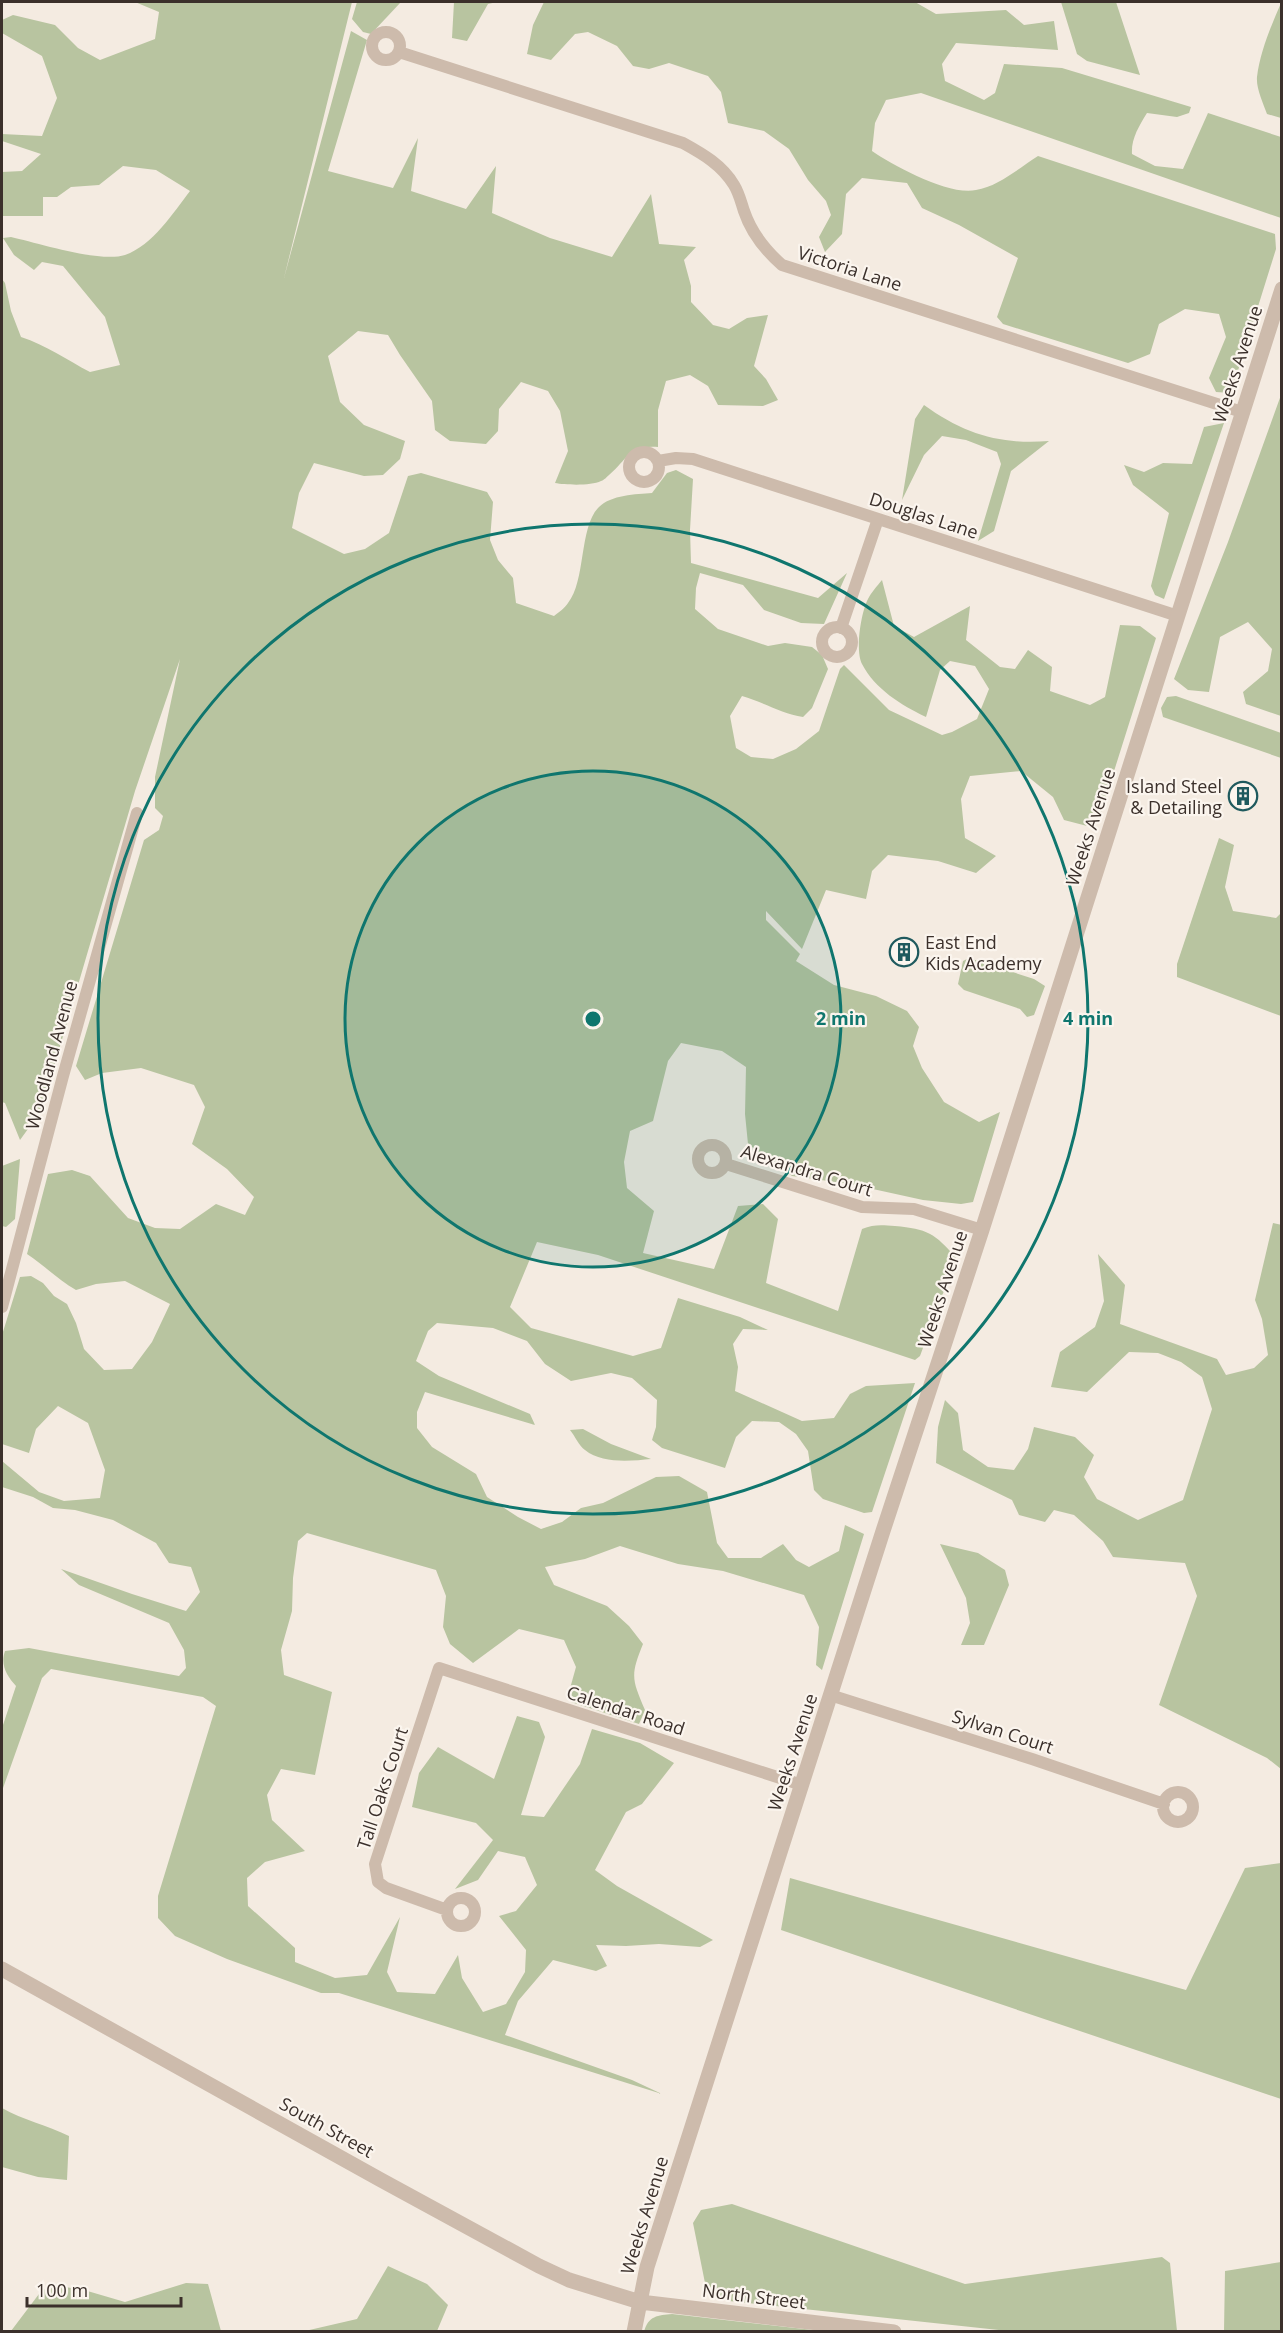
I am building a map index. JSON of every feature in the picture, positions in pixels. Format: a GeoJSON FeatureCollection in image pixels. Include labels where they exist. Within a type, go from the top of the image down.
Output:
{"type":"FeatureCollection","features":[{"type":"Feature","properties":{"kind":"street","name":"Victoria Lane"},"geometry":{"type":"LineString","coordinates":[[399,52],[683,143],[707,156],[730,179],[752,228],[767,252],[782,265],[1242,412]]}},
{"type":"Feature","properties":{"kind":"street","name":"Weeks Avenue"},"geometry":{"type":"LineString","coordinates":[[640,2302],[651,2255],[982,1230],[1281,289]]}},
{"type":"Feature","properties":{"kind":"street","name":"Douglas Lane"},"geometry":{"type":"LineString","coordinates":[[658,461],[676,458],[693,459],[1178,616]]}},
{"type":"Feature","properties":{"kind":"street"},"geometry":{"type":"LineString","coordinates":[[841,628],[878,519]]}},
{"type":"Feature","properties":{"kind":"street","name":"Woodland Avenue"},"geometry":{"type":"LineString","coordinates":[[2,1307],[63,1076],[137,813]]}},
{"type":"Feature","properties":{"kind":"street","name":"Alexandra Court"},"geometry":{"type":"LineString","coordinates":[[726,1164],[862,1207],[914,1209],[982,1230]]}},
{"type":"Feature","properties":{"kind":"street","name":"Calendar Road"},"geometry":{"type":"LineString","coordinates":[[439,1668],[802,1785]]}},
{"type":"Feature","properties":{"kind":"street","name":"Tall Oaks Court"},"geometry":{"type":"LineString","coordinates":[[439,1668],[375,1864],[378,1882],[386,1888],[447,1910]]}},
{"type":"Feature","properties":{"kind":"street","name":"Sylvan Court"},"geometry":{"type":"LineString","coordinates":[[830,1695],[1032,1759],[1164,1804]]}},
{"type":"Feature","properties":{"kind":"street","name":"South Street"},"geometry":{"type":"LineString","coordinates":[[2,1969],[539,2266],[569,2280],[640,2302]]}},
{"type":"Feature","properties":{"kind":"street"},"geometry":{"type":"LineString","coordinates":[[634,2331],[640,2302]]}},
{"type":"Feature","properties":{"kind":"street","name":"North Street"},"geometry":{"type":"LineString","coordinates":[[640,2302],[894,2331]]}},
{"type":"Feature","properties":{"kind":"green space"},"geometry":{"type":"Polygon","coordinates":[[[135,2],[352,2],[284,278],[351,31],[367,40],[328,171],[393,188],[418,138],[411,191],[466,209],[496,166],[492,213],[550,238],[612,257],[651,194],[659,244],[696,247],[684,260],[691,286],[691,302],[713,325],[729,329],[747,318],[768,315],[754,366],[766,379],[778,400],[763,406],[718,405],[708,386],[690,375],[666,381],[658,410],[658,447],[635,450],[603,480],[578,485],[555,483],[568,451],[560,411],[548,391],[521,382],[499,409],[498,431],[486,444],[450,441],[435,430],[432,401],[388,335],[358,331],[328,356],[340,402],[364,425],[405,441],[400,459],[383,475],[364,476],[314,463],[299,493],[292,528],[344,554],[365,549],[389,533],[408,476],[421,473],[487,492],[493,502],[490,540],[498,560],[513,578],[516,603],[554,616],[565,607],[574,593],[588,527],[599,507],[617,498],[652,493],[667,473],[676,470],[693,479],[691,563],[818,598],[847,573],[824,624],[801,623],[764,610],[743,585],[700,573],[696,588],[695,609],[718,629],[768,646],[785,643],[812,647],[822,655],[828,669],[812,708],[803,717],[742,696],[730,716],[736,748],[751,757],[773,759],[796,749],[819,731],[840,669],[844,665],[889,710],[942,735],[977,719],[989,689],[975,666],[950,661],[940,670],[926,717],[881,689],[867,673],[859,650],[861,622],[868,599],[882,580],[894,626],[914,637],[970,606],[966,640],[1000,667],[1015,669],[1028,650],[1052,667],[1050,691],[1090,705],[1105,697],[1120,625],[1140,626],[1156,638],[1098,822],[1091,827],[1064,820],[1053,797],[1021,771],[970,776],[961,799],[965,838],[996,856],[976,873],[938,861],[888,855],[872,871],[866,899],[826,890],[802,949],[766,911],[766,920],[800,954],[796,961],[834,985],[876,996],[907,1011],[919,1027],[913,1046],[922,1068],[944,1102],[979,1122],[1000,1112],[973,1202],[961,1204],[923,1200],[850,1184],[792,1176],[748,1144],[745,1114],[746,1067],[722,1051],[681,1043],[668,1061],[653,1121],[630,1131],[624,1162],[627,1188],[654,1211],[643,1253],[714,1269],[738,1206],[763,1204],[778,1219],[766,1283],[838,1311],[862,1229],[878,1225],[906,1227],[923,1231],[936,1238],[956,1258],[920,1356],[915,1360],[598,1255],[537,1242],[510,1307],[531,1328],[633,1356],[661,1348],[678,1298],[740,1317],[768,1330],[743,1329],[733,1344],[738,1367],[735,1391],[802,1421],[834,1418],[850,1394],[866,1386],[915,1383],[872,1512],[864,1513],[823,1499],[814,1490],[808,1451],[796,1434],[779,1422],[752,1421],[736,1437],[725,1468],[662,1448],[652,1440],[656,1427],[657,1400],[632,1378],[611,1373],[571,1381],[545,1364],[527,1341],[493,1328],[437,1323],[428,1331],[416,1361],[439,1376],[530,1414],[535,1425],[425,1392],[417,1412],[417,1428],[432,1447],[476,1474],[487,1497],[541,1529],[562,1522],[581,1508],[603,1503],[656,1477],[679,1476],[707,1492],[717,1543],[728,1558],[761,1558],[783,1544],[796,1560],[809,1567],[839,1551],[845,1525],[864,1534],[822,1670],[816,1665],[819,1627],[804,1595],[723,1571],[678,1564],[620,1546],[585,1559],[545,1567],[554,1585],[607,1606],[629,1626],[643,1644],[634,1671],[635,1684],[645,1710],[639,1724],[571,1702],[569,1692],[576,1667],[564,1640],[519,1629],[473,1663],[450,1644],[443,1627],[446,1596],[436,1570],[307,1533],[298,1541],[293,1578],[292,1611],[281,1650],[284,1675],[332,1692],[315,1775],[281,1769],[267,1795],[272,1820],[305,1851],[265,1862],[247,1878],[248,1906],[295,1948],[295,1962],[335,1978],[367,1975],[400,1917],[387,1972],[397,1992],[435,1994],[458,1955],[462,1978],[483,2012],[506,2004],[525,1972],[526,1950],[499,1916],[516,1911],[537,1885],[525,1857],[498,1851],[478,1880],[455,1889],[493,1840],[476,1823],[412,1807],[419,1773],[438,1747],[494,1779],[517,1716],[539,1722],[545,1737],[521,1815],[544,1817],[580,1764],[592,1729],[640,1743],[674,1763],[642,1804],[626,1812],[595,1870],[617,1886],[713,1940],[700,1947],[659,1944],[596,1945],[607,1966],[596,1971],[553,1960],[518,2001],[505,2035],[632,2080],[662,2094],[339,1993],[321,1993],[227,1959],[175,1936],[158,1918],[158,1896],[216,1706],[203,1697],[51,1669],[42,1678],[2,1791],[2,1728],[16,1686],[5,1670],[3,1661],[5,1651],[29,1648],[179,1676],[186,1668],[184,1650],[169,1623],[79,1585],[61,1569],[186,1611],[200,1592],[191,1567],[169,1563],[156,1543],[113,1520],[75,1510],[53,1508],[33,1497],[2,1487],[2,1461],[39,1492],[64,1501],[100,1498],[105,1470],[88,1423],[58,1406],[36,1429],[29,1453],[2,1444],[2,1335],[20,1277],[31,1276],[43,1283],[54,1296],[67,1304],[84,1349],[104,1370],[132,1369],[152,1342],[170,1304],[125,1281],[96,1284],[76,1290],[27,1254],[48,1174],[72,1170],[90,1176],[128,1218],[155,1228],[180,1229],[216,1204],[245,1215],[254,1197],[227,1169],[192,1144],[205,1107],[194,1085],[141,1068],[102,1073],[85,1080],[76,1066],[144,840],[159,830],[163,816],[155,808],[155,777],[180,659],[135,791],[41,1111],[20,1140],[5,1103],[2,1102],[2,279],[21,337],[48,348],[90,372],[120,365],[105,317],[63,266],[42,262],[34,270],[14,255],[3,238],[11,237],[85,254],[114,257],[125,255],[145,244],[190,191],[156,170],[123,166],[99,185],[71,187],[57,197],[43,197],[43,216],[2,216],[2,172],[22,171],[41,154],[2,141],[2,134],[42,136],[57,98],[42,56],[2,33],[2,20],[13,15],[55,25],[78,48],[100,60],[155,39],[159,12],[135,2]]]}},
{"type":"Feature","properties":{"kind":"green space"},"geometry":{"type":"Polygon","coordinates":[[[357,2],[401,2],[371,34],[363,32],[352,19],[357,2]]]}},
{"type":"Feature","properties":{"kind":"green space"},"geometry":{"type":"Polygon","coordinates":[[[454,2],[497,2],[488,4],[467,41],[452,38],[454,2]]]}},
{"type":"Feature","properties":{"kind":"green space"},"geometry":{"type":"Polygon","coordinates":[[[544,2],[915,2],[936,14],[1006,10],[1024,25],[1054,21],[1058,50],[956,43],[942,64],[945,81],[984,100],[995,93],[1004,64],[1062,68],[1191,107],[1189,113],[1177,117],[1147,113],[1134,138],[1132,154],[1155,166],[1183,169],[1208,113],[1281,137],[1281,218],[921,93],[886,100],[875,123],[872,151],[907,172],[951,189],[965,191],[984,188],[1001,181],[1038,156],[1275,234],[1276,249],[1231,393],[1216,392],[1209,378],[1226,337],[1219,314],[1185,309],[1159,324],[1150,354],[1128,363],[1003,324],[997,317],[1018,258],[959,225],[922,208],[907,183],[862,178],[846,194],[842,234],[825,252],[819,237],[831,215],[826,201],[808,180],[789,149],[764,131],[728,123],[721,92],[708,76],[669,63],[649,69],[633,66],[617,46],[588,32],[575,34],[551,60],[527,54],[533,25],[544,2]]]}},
{"type":"Feature","properties":{"kind":"green space"},"geometry":{"type":"Polygon","coordinates":[[[1061,2],[1116,2],[1140,75],[1087,61],[1077,54],[1061,2]]]}},
{"type":"Feature","properties":{"kind":"green space"},"geometry":{"type":"Polygon","coordinates":[[[1281,3],[1281,118],[1267,114],[1257,81],[1263,49],[1281,3]]]}},
{"type":"Feature","properties":{"kind":"green space"},"geometry":{"type":"Polygon","coordinates":[[[1281,395],[1282,716],[1246,704],[1243,692],[1268,671],[1272,649],[1248,622],[1220,637],[1209,692],[1188,690],[1174,679],[1228,542],[1281,395]]]}},
{"type":"Feature","properties":{"kind":"green space"},"geometry":{"type":"Polygon","coordinates":[[[924,405],[968,430],[984,435],[1015,441],[1049,441],[1011,471],[994,531],[978,541],[1001,464],[997,452],[966,440],[942,436],[924,455],[902,500],[915,419],[924,405]]]}},
{"type":"Feature","properties":{"kind":"green space"},"geometry":{"type":"Polygon","coordinates":[[[1224,423],[1164,599],[1155,595],[1151,586],[1169,513],[1133,485],[1124,465],[1144,472],[1163,463],[1192,464],[1204,427],[1224,423]]]}},
{"type":"Feature","properties":{"kind":"green space"},"geometry":{"type":"Polygon","coordinates":[[[1176,696],[1281,733],[1281,758],[1163,717],[1161,708],[1167,697],[1176,696]]]}},
{"type":"Feature","properties":{"kind":"green space"},"geometry":{"type":"Polygon","coordinates":[[[1219,838],[1234,845],[1225,887],[1233,911],[1276,918],[1281,913],[1281,1016],[1177,977],[1177,964],[1219,838]]]}},
{"type":"Feature","properties":{"kind":"green space"},"geometry":{"type":"Polygon","coordinates":[[[969,958],[1034,979],[1045,986],[1034,1015],[1027,1017],[1020,1009],[964,990],[958,984],[963,961],[969,958]]]}},
{"type":"Feature","properties":{"kind":"green space"},"geometry":{"type":"Polygon","coordinates":[[[20,1159],[15,1219],[6,1227],[2,1226],[2,1166],[20,1159]]]}},
{"type":"Feature","properties":{"kind":"green space"},"geometry":{"type":"Polygon","coordinates":[[[1273,1223],[1282,1225],[1281,1769],[1267,1758],[1159,1705],[1197,1596],[1185,1563],[1113,1557],[1103,1541],[1074,1515],[1054,1510],[1045,1522],[1019,1515],[1012,1500],[936,1463],[938,1427],[945,1400],[958,1413],[963,1450],[988,1467],[1014,1470],[1028,1449],[1034,1427],[1075,1437],[1094,1455],[1084,1477],[1097,1499],[1138,1520],[1183,1500],[1212,1409],[1202,1377],[1181,1362],[1158,1353],[1129,1352],[1087,1392],[1051,1387],[1060,1352],[1095,1327],[1104,1301],[1098,1254],[1125,1285],[1120,1324],[1217,1359],[1226,1375],[1254,1368],[1268,1355],[1262,1319],[1255,1300],[1273,1223]]]}},
{"type":"Feature","properties":{"kind":"green space"},"geometry":{"type":"Polygon","coordinates":[[[583,1429],[611,1444],[651,1459],[608,1460],[600,1458],[585,1450],[570,1430],[583,1429]]]}},
{"type":"Feature","properties":{"kind":"green space"},"geometry":{"type":"Polygon","coordinates":[[[940,1544],[978,1553],[1005,1570],[1009,1585],[984,1645],[961,1645],[970,1623],[966,1598],[940,1544]]]}},
{"type":"Feature","properties":{"kind":"green space"},"geometry":{"type":"Polygon","coordinates":[[[1281,1863],[1281,2099],[781,1930],[790,1878],[1186,1990],[1245,1868],[1281,1863]]]}},
{"type":"Feature","properties":{"kind":"green space"},"geometry":{"type":"Polygon","coordinates":[[[2,2108],[69,2136],[67,2180],[38,2177],[2,2167],[2,2108]]]}},
{"type":"Feature","properties":{"kind":"green space"},"geometry":{"type":"Polygon","coordinates":[[[732,2204],[965,2284],[1162,2257],[1170,2263],[1177,2331],[1008,2331],[729,2301],[706,2288],[693,2223],[701,2210],[732,2204]]]}},
{"type":"Feature","properties":{"kind":"green space"},"geometry":{"type":"Polygon","coordinates":[[[1281,2262],[1281,2331],[1224,2331],[1225,2271],[1281,2262]]]}},
{"type":"Feature","properties":{"kind":"green space"},"geometry":{"type":"Polygon","coordinates":[[[388,2266],[427,2284],[448,2305],[437,2331],[305,2331],[357,2319],[388,2266]]]}},
{"type":"Feature","properties":{"kind":"green space"},"geometry":{"type":"Polygon","coordinates":[[[186,2283],[208,2284],[221,2331],[11,2331],[42,2290],[59,2286],[84,2290],[125,2302],[186,2283]]]}},
{"type":"Feature","properties":{"kind":"green space"},"geometry":{"type":"Polygon","coordinates":[[[672,2314],[822,2331],[644,2332],[654,2317],[672,2314]]]}},
{"type":"Feature","properties":{"kind":"place","name":"Island Steel & Detailing"},"geometry":{"type":"Point","coordinates":[1243,796]}},
{"type":"Feature","properties":{"kind":"place","name":"East End Kids Academy"},"geometry":{"type":"Point","coordinates":[904,952]}}]}
